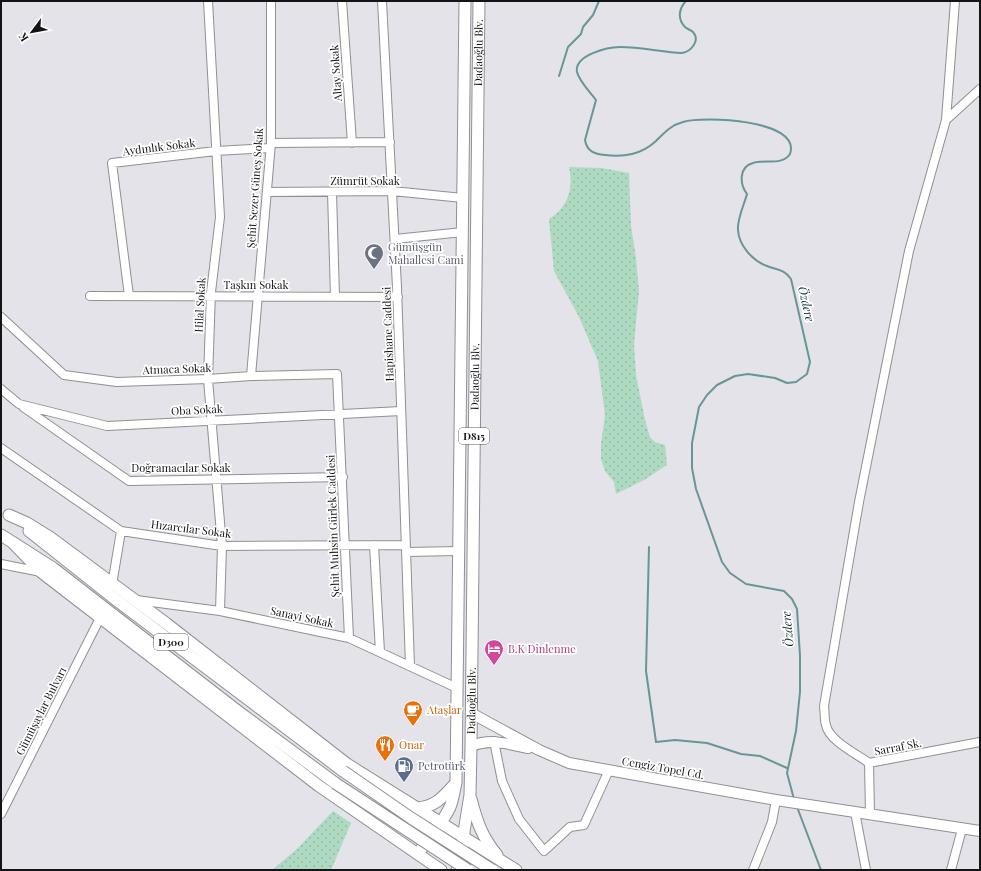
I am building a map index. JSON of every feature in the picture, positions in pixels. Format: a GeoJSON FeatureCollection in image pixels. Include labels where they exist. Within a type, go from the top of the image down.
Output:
{"type":"FeatureCollection","features":[{"type":"Feature","properties":{"kind":"highway","name":"Dadaoğlu Blv."},"geometry":{"type":"LineString","coordinates":[[418,854],[428,837],[441,824],[450,806],[456,783],[465,1]]}},
{"type":"Feature","properties":{"kind":"highway","name":"Dadaoğlu Blv."},"geometry":{"type":"LineString","coordinates":[[456,870],[462,859],[463,838],[470,796],[479,1]]}},
{"type":"Feature","properties":{"kind":"highway"},"geometry":{"type":"LineString","coordinates":[[5,512],[27,523],[51,538],[347,764],[504,864],[516,870]]}},
{"type":"Feature","properties":{"kind":"highway","name":"D300"},"geometry":{"type":"LineString","coordinates":[[5,512],[111,596],[344,771],[411,818],[492,870]]}},
{"type":"Feature","properties":{"kind":"highway","name":"D300"},"geometry":{"type":"LineString","coordinates":[[1,535],[53,568],[239,712],[335,783],[468,870]]}},
{"type":"Feature","properties":{"kind":"highway"},"geometry":{"type":"LineString","coordinates":[[13,543],[41,572],[319,786],[441,870]]}},
{"type":"Feature","properties":{"kind":"highway"},"geometry":{"type":"LineString","coordinates":[[417,808],[429,807],[440,800],[456,783]]}},
{"type":"Feature","properties":{"kind":"highway"},"geometry":{"type":"LineString","coordinates":[[470,796],[479,828],[487,844],[504,864]]}},
{"type":"Feature","properties":{"kind":"main road"},"geometry":{"type":"LineString","coordinates":[[471,713],[539,750]]}},
{"type":"Feature","properties":{"kind":"main road"},"geometry":{"type":"LineString","coordinates":[[471,746],[483,742],[494,741],[539,750]]}},
{"type":"Feature","properties":{"kind":"main road","name":"Cengiz Topel Cd."},"geometry":{"type":"LineString","coordinates":[[539,750],[569,763],[781,801],[855,812]]}},
{"type":"Feature","properties":{"kind":"main road"},"geometry":{"type":"LineString","coordinates":[[855,812],[980,831]]}},
{"type":"Feature","properties":{"kind":"street","name":"Hilal Sokak"},"geometry":{"type":"LineString","coordinates":[[208,1],[220,217],[210,296],[208,379],[222,546],[220,611]]}},
{"type":"Feature","properties":{"kind":"street","name":"Şehit Sezer Güneş Sokak"},"geometry":{"type":"LineString","coordinates":[[251,376],[270,145],[271,1]]}},
{"type":"Feature","properties":{"kind":"street","name":"Altay Sokak"},"geometry":{"type":"LineString","coordinates":[[342,1],[352,142]]}},
{"type":"Feature","properties":{"kind":"street","name":"Hapishane Caddesi"},"geometry":{"type":"LineString","coordinates":[[382,1],[398,297],[410,666]]}},
{"type":"Feature","properties":{"kind":"street"},"geometry":{"type":"LineString","coordinates":[[870,763],[837,742],[830,735],[826,726],[824,706],[858,502],[909,251],[946,120],[955,1]]}},
{"type":"Feature","properties":{"kind":"street"},"geometry":{"type":"LineString","coordinates":[[946,120],[980,90]]}},
{"type":"Feature","properties":{"kind":"street","name":"Aydınlık Sokak"},"geometry":{"type":"LineString","coordinates":[[129,296],[112,164],[270,145],[390,142]]}},
{"type":"Feature","properties":{"kind":"street","name":"Zümrüt Sokak"},"geometry":{"type":"LineString","coordinates":[[267,192],[392,191],[463,198]]}},
{"type":"Feature","properties":{"kind":"street"},"geometry":{"type":"LineString","coordinates":[[332,192],[336,297]]}},
{"type":"Feature","properties":{"kind":"street"},"geometry":{"type":"LineString","coordinates":[[395,239],[463,232]]}},
{"type":"Feature","properties":{"kind":"street","name":"Taşkın Sokak"},"geometry":{"type":"LineString","coordinates":[[90,296],[398,297]]}},
{"type":"Feature","properties":{"kind":"street","name":"Atmaca Sokak"},"geometry":{"type":"LineString","coordinates":[[1,317],[64,375],[117,382],[337,374],[340,414]]}},
{"type":"Feature","properties":{"kind":"street","name":"Oba Sokak"},"geometry":{"type":"LineString","coordinates":[[1,389],[19,404],[107,426],[401,411]]}},
{"type":"Feature","properties":{"kind":"street","name":"Doğramacılar Sokak"},"geometry":{"type":"LineString","coordinates":[[19,404],[129,481],[343,477]]}},
{"type":"Feature","properties":{"kind":"street","name":"Şehit Muhsin Gürlek Caddesi"},"geometry":{"type":"LineString","coordinates":[[340,414],[344,546],[349,638]]}},
{"type":"Feature","properties":{"kind":"street","name":"Hızarcılar Sokak"},"geometry":{"type":"LineString","coordinates":[[1,448],[121,531],[222,546],[374,545],[405,549],[459,550]]}},
{"type":"Feature","properties":{"kind":"street"},"geometry":{"type":"LineString","coordinates":[[112,584],[121,531]]}},
{"type":"Feature","properties":{"kind":"street"},"geometry":{"type":"LineString","coordinates":[[374,545],[380,652]]}},
{"type":"Feature","properties":{"kind":"street"},"geometry":{"type":"LineString","coordinates":[[1,564],[41,572]]}},
{"type":"Feature","properties":{"kind":"street","name":"Sanayi Sokak"},"geometry":{"type":"LineString","coordinates":[[133,600],[220,611],[349,638],[457,688]]}},
{"type":"Feature","properties":{"kind":"street","name":"Gümüşaylar Bulvarı"},"geometry":{"type":"LineString","coordinates":[[1,814],[100,618]]}},
{"type":"Feature","properties":{"kind":"street"},"geometry":{"type":"LineString","coordinates":[[494,741],[502,781],[510,800],[519,819],[544,851],[570,827],[584,825],[609,770]]}},
{"type":"Feature","properties":{"kind":"street","name":"Sarraf Sk."},"geometry":{"type":"LineString","coordinates":[[870,814],[870,763],[980,742]]}},
{"type":"Feature","properties":{"kind":"street"},"geometry":{"type":"LineString","coordinates":[[753,870],[781,801]]}},
{"type":"Feature","properties":{"kind":"street"},"geometry":{"type":"LineString","coordinates":[[855,812],[866,870]]}},
{"type":"Feature","properties":{"kind":"street"},"geometry":{"type":"LineString","coordinates":[[951,870],[962,829]]}},
{"type":"Feature","properties":{"kind":"green space"},"geometry":{"type":"Polygon","coordinates":[[[569,167],[602,168],[629,173],[631,226],[639,291],[634,344],[636,375],[650,437],[655,442],[665,445],[667,465],[644,480],[616,494],[614,482],[605,471],[601,459],[601,444],[605,415],[598,361],[579,317],[554,271],[549,219],[561,209],[568,196],[571,182],[569,167]]]}},
{"type":"Feature","properties":{"kind":"green space"},"geometry":{"type":"Polygon","coordinates":[[[333,811],[351,823],[331,870],[272,870],[297,849],[333,811]]]}},
{"type":"Feature","properties":{"kind":"waterway"},"geometry":{"type":"LineString","coordinates":[[559,76],[568,47],[581,34],[583,27],[593,15],[599,1]]}},
{"type":"Feature","properties":{"kind":"waterway","name":"Özdere"},"geometry":{"type":"LineString","coordinates":[[686,1],[680,10],[681,21],[685,27],[693,32],[696,39],[694,46],[688,51],[682,53],[615,47],[593,53],[581,61],[577,66],[577,72],[582,83],[596,100],[585,140],[592,152],[612,156],[626,155],[638,152],[650,146],[668,130],[679,123],[694,120],[728,120],[766,127],[781,133],[790,142],[790,154],[787,158],[778,161],[753,163],[745,168],[742,181],[747,194],[740,217],[738,230],[741,242],[752,257],[762,264],[783,272],[791,279],[810,362],[807,374],[796,382],[787,383],[775,378],[748,374],[735,376],[717,385],[707,395],[699,407],[692,443],[692,468],[696,489],[722,562],[730,573],[746,584],[784,591],[792,599],[797,609],[800,656],[800,692],[796,731],[787,773],[794,799]]}},
{"type":"Feature","properties":{"kind":"waterway"},"geometry":{"type":"LineString","coordinates":[[649,547],[646,671],[656,742],[675,740],[707,743],[741,754],[760,756],[787,768]]}},
{"type":"Feature","properties":{"kind":"waterway","name":"Özdere"},"geometry":{"type":"LineString","coordinates":[[797,807],[821,870]]}},
{"type":"Feature","properties":{"kind":"place","name":"Gümüşgün Mahallesi Cami"},"geometry":{"type":"Point","coordinates":[374,270]}},
{"type":"Feature","properties":{"kind":"place","name":"B.K Dinlenme"},"geometry":{"type":"Point","coordinates":[494,666]}},
{"type":"Feature","properties":{"kind":"place","name":"Ataşlar"},"geometry":{"type":"Point","coordinates":[413,727]}},
{"type":"Feature","properties":{"kind":"place","name":"Onar"},"geometry":{"type":"Point","coordinates":[385,762]}},
{"type":"Feature","properties":{"kind":"place","name":"Petrotürk"},"geometry":{"type":"Point","coordinates":[404,783]}}]}
